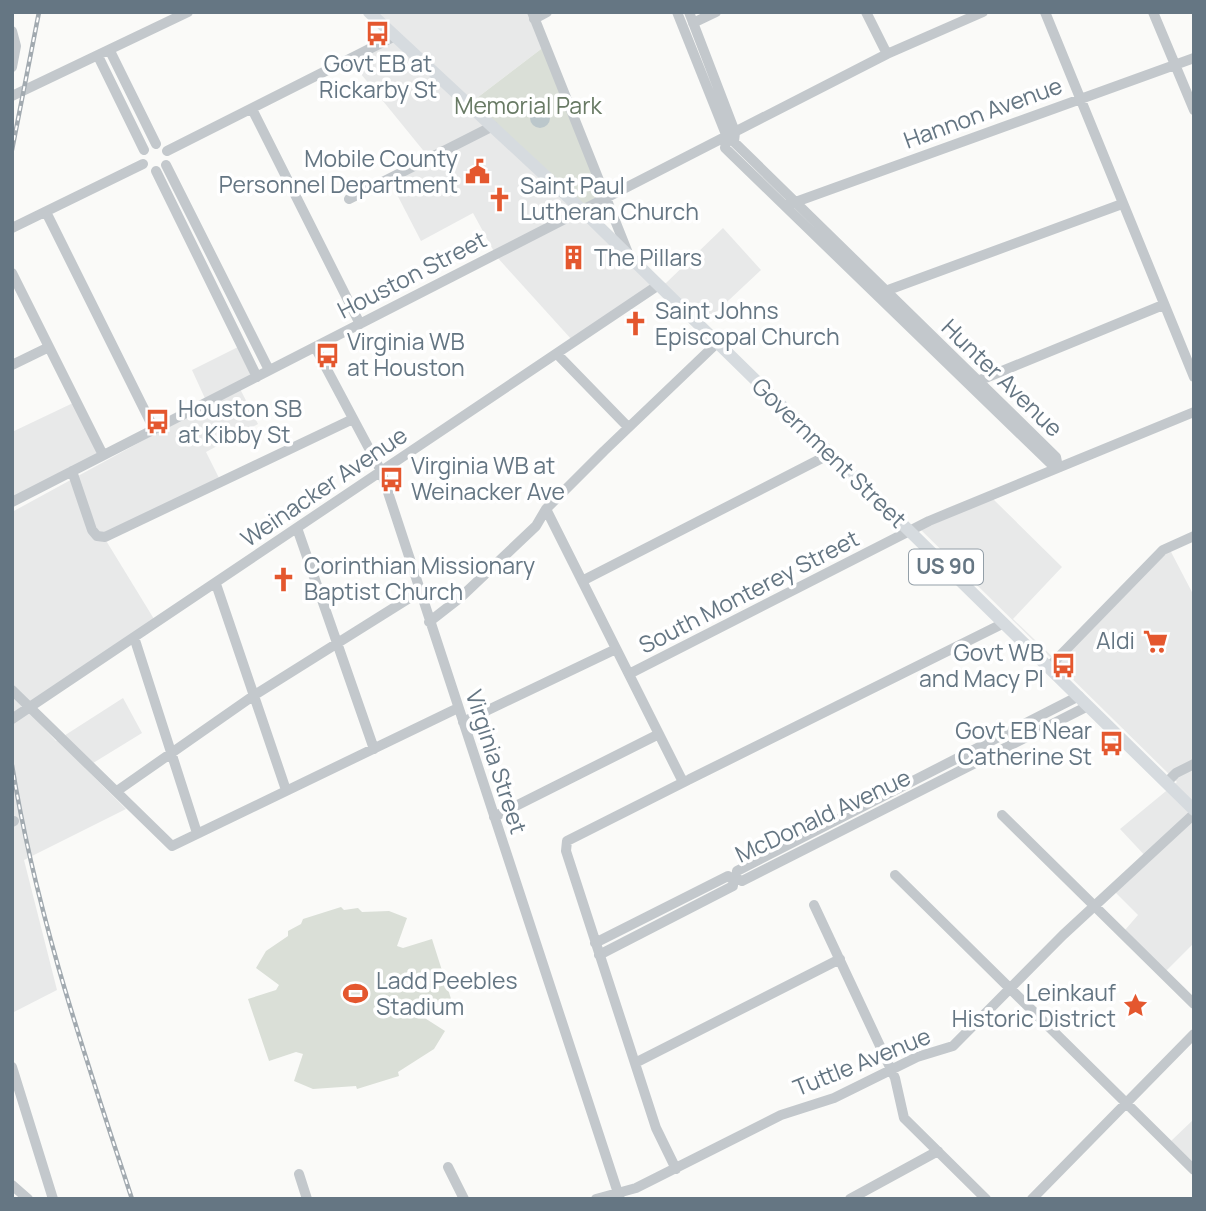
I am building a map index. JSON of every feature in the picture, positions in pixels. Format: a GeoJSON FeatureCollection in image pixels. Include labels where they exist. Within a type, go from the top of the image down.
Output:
{"type":"FeatureCollection","features":[{"type":"Feature","properties":{"kind":"main road","name":"Government Street"},"geometry":{"type":"LineString","coordinates":[[369,12],[581,209],[1194,812]]}},
{"type":"Feature","properties":{"kind":"street"},"geometry":{"type":"LineString","coordinates":[[12,96],[188,12]]}},
{"type":"Feature","properties":{"kind":"street"},"geometry":{"type":"LineString","coordinates":[[547,12],[531,14],[630,257]]}},
{"type":"Feature","properties":{"kind":"street","name":"Hunter Avenue"},"geometry":{"type":"LineString","coordinates":[[677,12],[731,134]]}},
{"type":"Feature","properties":{"kind":"street","name":"Hunter Avenue"},"geometry":{"type":"LineString","coordinates":[[689,12],[734,142],[790,204],[973,383],[1056,457],[1057,465]]}},
{"type":"Feature","properties":{"kind":"street"},"geometry":{"type":"LineString","coordinates":[[693,23],[716,12]]}},
{"type":"Feature","properties":{"kind":"street"},"geometry":{"type":"LineString","coordinates":[[866,12],[887,54]]}},
{"type":"Feature","properties":{"kind":"street","name":"Houston Street"},"geometry":{"type":"LineString","coordinates":[[12,502],[887,54],[983,12]]}},
{"type":"Feature","properties":{"kind":"street"},"geometry":{"type":"LineString","coordinates":[[1045,12],[1078,99],[1194,377]]}},
{"type":"Feature","properties":{"kind":"street"},"geometry":{"type":"LineString","coordinates":[[1153,12],[1194,110]]}},
{"type":"Feature","properties":{"kind":"street"},"geometry":{"type":"LineString","coordinates":[[12,32],[16,46],[12,67]]}},
{"type":"Feature","properties":{"kind":"street"},"geometry":{"type":"LineString","coordinates":[[167,151],[395,36]]}},
{"type":"Feature","properties":{"kind":"street"},"geometry":{"type":"LineString","coordinates":[[110,51],[156,144],[167,151]]}},
{"type":"Feature","properties":{"kind":"street"},"geometry":{"type":"LineString","coordinates":[[98,56],[144,149],[143,164]]}},
{"type":"Feature","properties":{"kind":"street","name":"Hannon Avenue"},"geometry":{"type":"LineString","coordinates":[[790,204],[1194,58]]}},
{"type":"Feature","properties":{"kind":"street"},"geometry":{"type":"LineString","coordinates":[[252,109],[360,324]]}},
{"type":"Feature","properties":{"kind":"street"},"geometry":{"type":"LineString","coordinates":[[349,199],[493,126]]}},
{"type":"Feature","properties":{"kind":"street"},"geometry":{"type":"LineString","coordinates":[[144,149],[156,144]]}},
{"type":"Feature","properties":{"kind":"street"},"geometry":{"type":"LineString","coordinates":[[167,151],[166,165],[269,370]]}},
{"type":"Feature","properties":{"kind":"street"},"geometry":{"type":"LineString","coordinates":[[143,164],[156,171],[257,377]]}},
{"type":"Feature","properties":{"kind":"street"},"geometry":{"type":"LineString","coordinates":[[12,228],[143,164]]}},
{"type":"Feature","properties":{"kind":"street"},"geometry":{"type":"LineString","coordinates":[[156,171],[166,165]]}},
{"type":"Feature","properties":{"kind":"street"},"geometry":{"type":"LineString","coordinates":[[881,293],[1122,204]]}},
{"type":"Feature","properties":{"kind":"street"},"geometry":{"type":"LineString","coordinates":[[46,212],[153,429]]}},
{"type":"Feature","properties":{"kind":"street"},"geometry":{"type":"LineString","coordinates":[[200,262],[212,256]]}},
{"type":"Feature","properties":{"kind":"street"},"geometry":{"type":"LineString","coordinates":[[12,273],[103,455]]}},
{"type":"Feature","properties":{"kind":"street","name":"Weinacker Avenue"},"geometry":{"type":"LineString","coordinates":[[12,719],[657,286]]}},
{"type":"Feature","properties":{"kind":"street"},"geometry":{"type":"LineString","coordinates":[[973,383],[1163,304]]}},
{"type":"Feature","properties":{"kind":"street"},"geometry":{"type":"LineString","coordinates":[[429,622],[461,597],[536,526],[546,509],[717,343]]}},
{"type":"Feature","properties":{"kind":"street"},"geometry":{"type":"LineString","coordinates":[[12,365],[49,347]]}},
{"type":"Feature","properties":{"kind":"street","name":"Virginia Street"},"geometry":{"type":"LineString","coordinates":[[315,347],[381,471],[619,1195]]}},
{"type":"Feature","properties":{"kind":"street"},"geometry":{"type":"LineString","coordinates":[[557,354],[628,427]]}},
{"type":"Feature","properties":{"kind":"street","name":"South Monterey Street"},"geometry":{"type":"LineString","coordinates":[[629,674],[909,531],[1057,465],[1194,412]]}},
{"type":"Feature","properties":{"kind":"street"},"geometry":{"type":"LineString","coordinates":[[72,471],[92,530],[97,536],[105,537],[353,419]]}},
{"type":"Feature","properties":{"kind":"street"},"geometry":{"type":"LineString","coordinates":[[582,581],[830,454]]}},
{"type":"Feature","properties":{"kind":"street"},"geometry":{"type":"LineString","coordinates":[[546,509],[659,734],[687,780]]}},
{"type":"Feature","properties":{"kind":"street"},"geometry":{"type":"LineString","coordinates":[[298,528],[374,749]]}},
{"type":"Feature","properties":{"kind":"street"},"geometry":{"type":"LineString","coordinates":[[1049,667],[1163,550],[1194,536]]}},
{"type":"Feature","properties":{"kind":"street"},"geometry":{"type":"LineString","coordinates":[[216,584],[286,790]]}},
{"type":"Feature","properties":{"kind":"street"},"geometry":{"type":"LineString","coordinates":[[117,791],[253,696],[419,592]]}},
{"type":"Feature","properties":{"kind":"street"},"geometry":{"type":"LineString","coordinates":[[676,1169],[656,1128],[566,851],[567,841],[1004,623]]}},
{"type":"Feature","properties":{"kind":"street"},"geometry":{"type":"LineString","coordinates":[[134,637],[198,833]]}},
{"type":"Feature","properties":{"kind":"street"},"geometry":{"type":"LineString","coordinates":[[463,722],[616,649]]}},
{"type":"Feature","properties":{"kind":"street"},"geometry":{"type":"LineString","coordinates":[[12,690],[172,846],[458,708]]}},
{"type":"Feature","properties":{"kind":"street","name":"McDonald Avenue"},"geometry":{"type":"LineString","coordinates":[[1079,696],[748,865],[737,871],[736,878],[742,881],[1088,706]]}},
{"type":"Feature","properties":{"kind":"street"},"geometry":{"type":"LineString","coordinates":[[494,817],[659,734]]}},
{"type":"Feature","properties":{"kind":"street"},"geometry":{"type":"LineString","coordinates":[[1166,783],[1194,764]]}},
{"type":"Feature","properties":{"kind":"street","name":"Tuttle Avenue"},"geometry":{"type":"LineString","coordinates":[[596,1199],[619,1195],[636,1188],[780,1115],[834,1098],[891,1069],[953,1045],[1093,906],[1194,812]]}},
{"type":"Feature","properties":{"kind":"street"},"geometry":{"type":"LineString","coordinates":[[1002,815],[1194,1004]]}},
{"type":"Feature","properties":{"kind":"street"},"geometry":{"type":"LineString","coordinates":[[895,875],[1194,1170]]}},
{"type":"Feature","properties":{"kind":"street","name":"McDonald Avenue"},"geometry":{"type":"LineString","coordinates":[[595,943],[728,876],[733,880],[733,887],[599,955]]}},
{"type":"Feature","properties":{"kind":"street"},"geometry":{"type":"LineString","coordinates":[[814,905],[891,1069],[904,1118],[986,1199]]}},
{"type":"Feature","properties":{"kind":"street"},"geometry":{"type":"LineString","coordinates":[[635,1063],[840,959]]}},
{"type":"Feature","properties":{"kind":"street"},"geometry":{"type":"LineString","coordinates":[[1032,1199],[1194,1034]]}},
{"type":"Feature","properties":{"kind":"street"},"geometry":{"type":"LineString","coordinates":[[12,1067],[52,1199]]}},
{"type":"Feature","properties":{"kind":"street"},"geometry":{"type":"LineString","coordinates":[[850,1199],[938,1152]]}},
{"type":"Feature","properties":{"kind":"street"},"geometry":{"type":"LineString","coordinates":[[448,1167],[464,1199]]}},
{"type":"Feature","properties":{"kind":"street"},"geometry":{"type":"LineString","coordinates":[[299,1174],[307,1199]]}},
{"type":"Feature","properties":{"kind":"street"},"geometry":{"type":"LineString","coordinates":[[12,1185],[28,1199]]}},
{"type":"Feature","properties":{"kind":"shaded area"},"geometry":{"type":"Polygon","coordinates":[[[363,12],[530,12],[545,46],[465,107],[649,281],[666,283],[723,228],[761,270],[697,330],[652,285],[572,340],[497,257],[473,213],[421,241],[390,181],[431,160],[352,63],[394,41],[363,12]]]}},
{"type":"Feature","properties":{"kind":"shaded area"},"geometry":{"type":"Polygon","coordinates":[[[536,108],[544,108],[550,118],[544,128],[536,128],[530,122],[530,114],[536,108]]]}},
{"type":"Feature","properties":{"kind":"shaded area"},"geometry":{"type":"Polygon","coordinates":[[[238,347],[252,375],[237,383],[258,424],[206,452],[219,478],[102,534],[154,619],[24,707],[56,741],[123,698],[142,733],[85,768],[126,809],[24,860],[57,990],[12,1013],[12,512],[208,405],[192,370],[238,347]]]}},
{"type":"Feature","properties":{"kind":"shaded area"},"geometry":{"type":"Polygon","coordinates":[[[73,403],[97,454],[12,498],[12,432],[73,403]]]}},
{"type":"Feature","properties":{"kind":"shaded area"},"geometry":{"type":"Polygon","coordinates":[[[991,497],[1062,567],[1013,619],[1059,663],[1170,550],[1194,596],[1194,943],[1166,971],[1125,930],[1138,915],[1115,892],[1150,861],[1120,829],[1177,782],[920,529],[991,497]]]}},
{"type":"Feature","properties":{"kind":"shaded area"},"geometry":{"type":"Polygon","coordinates":[[[1194,1119],[1194,1163],[1171,1141],[1194,1119]]]}},
{"type":"Feature","properties":{"kind":"green space","name":"Memorial Park"},"geometry":{"type":"Polygon","coordinates":[[[545,46],[606,198],[581,209],[469,104],[545,46]]]}},
{"type":"Feature","properties":{"kind":"green space","name":"Ladd Peebles Stadium"},"geometry":{"type":"Polygon","coordinates":[[[341,907],[344,910],[358,908],[362,912],[389,911],[407,918],[397,946],[403,948],[432,939],[452,1002],[420,1015],[445,1031],[434,1049],[398,1072],[399,1076],[357,1089],[356,1086],[313,1089],[294,1081],[303,1054],[296,1052],[269,1061],[248,999],[276,990],[279,985],[256,968],[266,951],[288,936],[288,931],[301,924],[303,919],[341,907]]]}},
{"type":"Feature","properties":{"kind":"railway"},"geometry":{"type":"LineString","coordinates":[[12,150],[39,12]]}},
{"type":"Feature","properties":{"kind":"railway"},"geometry":{"type":"LineString","coordinates":[[12,765],[22,821],[48,930],[132,1199]]}},
{"type":"Feature","properties":{"kind":"place","name":"Govt EB at Rickarby St"},"geometry":{"type":"Point","coordinates":[378,34]}},
{"type":"Feature","properties":{"kind":"place","name":"Mobile County Personnel Department"},"geometry":{"type":"Point","coordinates":[478,172]}},
{"type":"Feature","properties":{"kind":"place","name":"Saint Paul Lutheran Church"},"geometry":{"type":"Point","coordinates":[500,199]}},
{"type":"Feature","properties":{"kind":"place","name":"The Pillars"},"geometry":{"type":"Point","coordinates":[574,258]}},
{"type":"Feature","properties":{"kind":"place","name":"Saint Johns Episcopal Church"},"geometry":{"type":"Point","coordinates":[635,324]}},
{"type":"Feature","properties":{"kind":"place","name":"Virginia WB at Houston"},"geometry":{"type":"Point","coordinates":[327,355]}},
{"type":"Feature","properties":{"kind":"place","name":"Houston SB at Kibby St"},"geometry":{"type":"Point","coordinates":[158,422]}},
{"type":"Feature","properties":{"kind":"place","name":"Virginia WB at Weinacker Ave"},"geometry":{"type":"Point","coordinates":[391,479]}},
{"type":"Feature","properties":{"kind":"place","name":"Corinthian Missionary Baptist Church"},"geometry":{"type":"Point","coordinates":[284,579]}},
{"type":"Feature","properties":{"kind":"place","name":"Aldi"},"geometry":{"type":"Point","coordinates":[1155,641]}},
{"type":"Feature","properties":{"kind":"place","name":"Govt WB and Macy Pl"},"geometry":{"type":"Point","coordinates":[1064,666]}},
{"type":"Feature","properties":{"kind":"place","name":"Govt EB Near Catherine St"},"geometry":{"type":"Point","coordinates":[1112,744]}},
{"type":"Feature","properties":{"kind":"place","name":"Ladd Peebles Stadium"},"geometry":{"type":"Point","coordinates":[356,994]}},
{"type":"Feature","properties":{"kind":"place","name":"Leinkauf Historic District"},"geometry":{"type":"Point","coordinates":[1136,1006]}}]}
